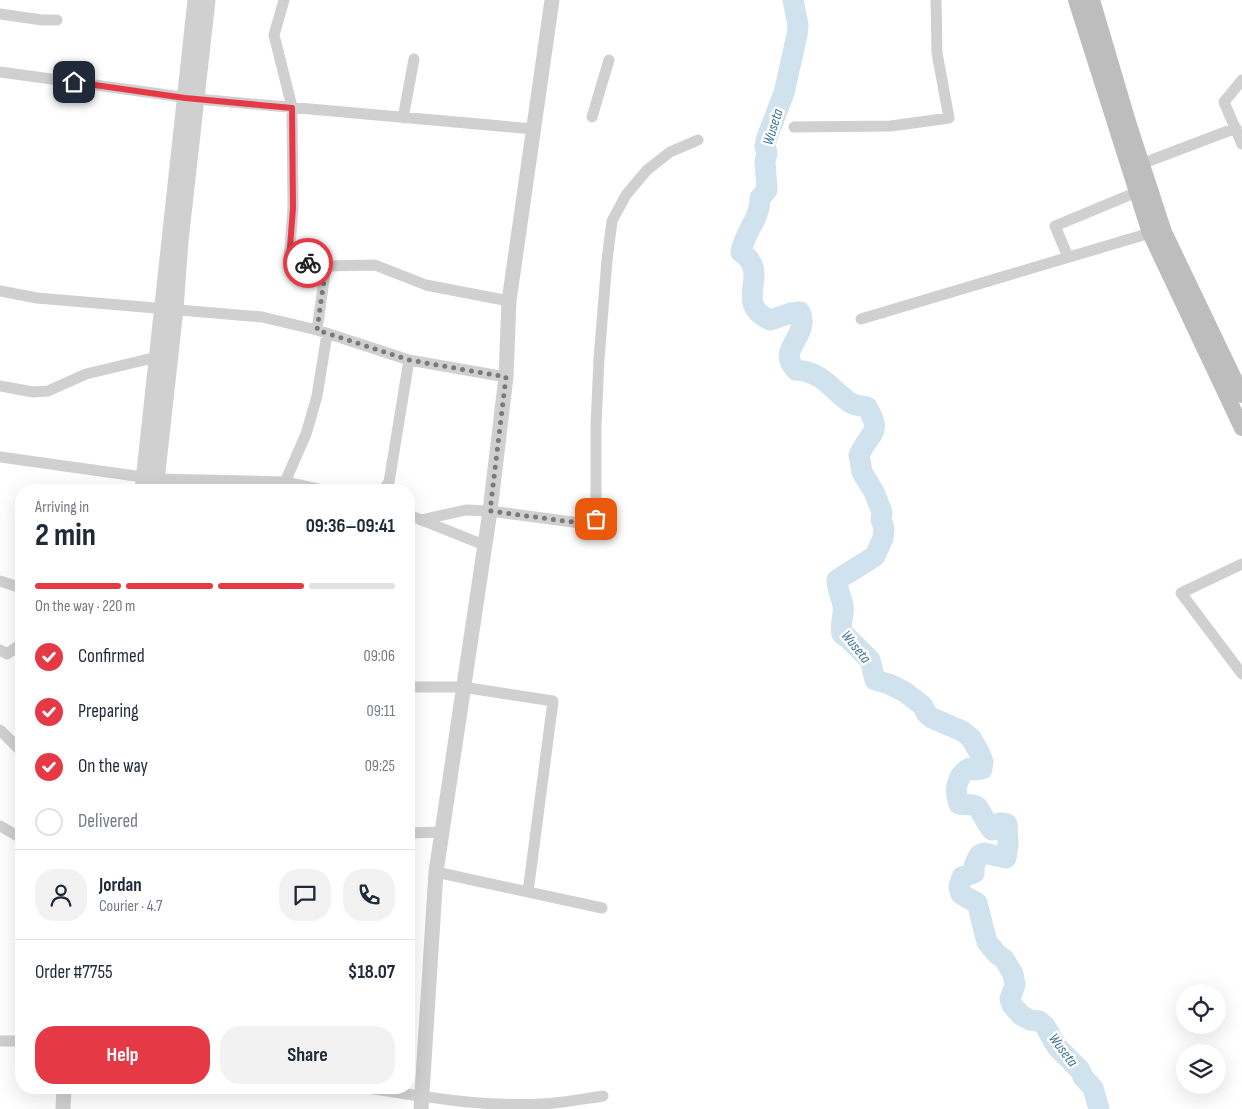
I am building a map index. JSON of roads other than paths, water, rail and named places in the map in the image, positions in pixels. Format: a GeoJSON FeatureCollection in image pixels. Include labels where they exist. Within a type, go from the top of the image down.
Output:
{"type":"FeatureCollection","features":[{"type":"Feature","properties":{"kind":"main road"},"geometry":{"type":"LineString","coordinates":[[1076,0],[1150,233],[1241,423]]}},
{"type":"Feature","properties":{"kind":"main road"},"geometry":{"type":"LineString","coordinates":[[1092,0],[1141,164],[1164,232],[1183,274],[1238,375],[1242,395]]}},
{"type":"Feature","properties":{"kind":"street"},"geometry":{"type":"LineString","coordinates":[[149,484],[169,309],[181,241],[191,98],[195,0]]}},
{"type":"Feature","properties":{"kind":"street"},"geometry":{"type":"LineString","coordinates":[[191,98],[208,0]]}},
{"type":"Feature","properties":{"kind":"street"},"geometry":{"type":"LineString","coordinates":[[284,0],[274,35],[292,108],[293,208],[289,260],[326,266],[375,265],[426,284],[509,301]]}},
{"type":"Feature","properties":{"kind":"street"},"geometry":{"type":"LineString","coordinates":[[421,1103],[436,872],[462,687],[490,511],[506,377],[509,301],[552,0]]}},
{"type":"Feature","properties":{"kind":"street"},"geometry":{"type":"LineString","coordinates":[[794,127],[891,126],[949,118],[937,53],[936,0]]}},
{"type":"Feature","properties":{"kind":"street"},"geometry":{"type":"LineString","coordinates":[[0,14],[42,20],[57,20]]}},
{"type":"Feature","properties":{"kind":"street"},"geometry":{"type":"LineString","coordinates":[[403,118],[414,59]]}},
{"type":"Feature","properties":{"kind":"street"},"geometry":{"type":"LineString","coordinates":[[592,117],[609,60]]}},
{"type":"Feature","properties":{"kind":"street"},"geometry":{"type":"LineString","coordinates":[[0,72],[191,98],[534,129]]}},
{"type":"Feature","properties":{"kind":"street"},"geometry":{"type":"LineString","coordinates":[[1242,80],[1224,102],[1242,144]]}},
{"type":"Feature","properties":{"kind":"street"},"geometry":{"type":"LineString","coordinates":[[1141,164],[1236,128]]}},
{"type":"Feature","properties":{"kind":"street"},"geometry":{"type":"LineString","coordinates":[[421,520],[466,510],[490,511],[580,523],[596,519],[596,426],[599,359],[612,221],[626,195],[646,170],[670,152],[698,140]]}},
{"type":"Feature","properties":{"kind":"street"},"geometry":{"type":"LineString","coordinates":[[1068,257],[1055,226],[1136,192]]}},
{"type":"Feature","properties":{"kind":"street"},"geometry":{"type":"LineString","coordinates":[[861,319],[1150,233]]}},
{"type":"Feature","properties":{"kind":"street"},"geometry":{"type":"LineString","coordinates":[[285,482],[306,434],[316,396],[326,266]]}},
{"type":"Feature","properties":{"kind":"street"},"geometry":{"type":"LineString","coordinates":[[0,292],[37,298],[262,317],[322,332],[409,360],[506,377]]}},
{"type":"Feature","properties":{"kind":"street"},"geometry":{"type":"LineString","coordinates":[[149,484],[157,357],[169,309]]}},
{"type":"Feature","properties":{"kind":"street"},"geometry":{"type":"LineString","coordinates":[[0,386],[33,392],[48,391],[86,374],[157,357]]}},
{"type":"Feature","properties":{"kind":"street"},"geometry":{"type":"LineString","coordinates":[[388,484],[409,360]]}},
{"type":"Feature","properties":{"kind":"street"},"geometry":{"type":"LineString","coordinates":[[0,457],[149,484],[285,482],[294,484]]}},
{"type":"Feature","properties":{"kind":"street"},"geometry":{"type":"LineString","coordinates":[[415,518],[484,545]]}},
{"type":"Feature","properties":{"kind":"street"},"geometry":{"type":"LineString","coordinates":[[1242,564],[1181,593],[1242,674]]}},
{"type":"Feature","properties":{"kind":"street"},"geometry":{"type":"LineString","coordinates":[[0,581],[15,586]]}},
{"type":"Feature","properties":{"kind":"street"},"geometry":{"type":"LineString","coordinates":[[0,650],[7,654],[15,648]]}},
{"type":"Feature","properties":{"kind":"street"},"geometry":{"type":"LineString","coordinates":[[415,687],[462,687],[554,701],[528,892]]}},
{"type":"Feature","properties":{"kind":"street"},"geometry":{"type":"LineString","coordinates":[[0,730],[15,744]]}},
{"type":"Feature","properties":{"kind":"street"},"geometry":{"type":"LineString","coordinates":[[0,826],[15,835]]}},
{"type":"Feature","properties":{"kind":"street"},"geometry":{"type":"LineString","coordinates":[[415,833],[441,832]]}},
{"type":"Feature","properties":{"kind":"street"},"geometry":{"type":"LineString","coordinates":[[436,872],[602,908]]}},
{"type":"Feature","properties":{"kind":"street"},"geometry":{"type":"LineString","coordinates":[[0,1040],[15,1041]]}},
{"type":"Feature","properties":{"kind":"street"},"geometry":{"type":"LineString","coordinates":[[63,1109],[64,1094]]}},
{"type":"Feature","properties":{"kind":"street"},"geometry":{"type":"LineString","coordinates":[[389,1094],[421,1103],[542,1104],[603,1096]]}},
{"type":"Feature","properties":{"kind":"waterway","name":"Wuseta"},"geometry":{"type":"LineString","coordinates":[[793,0],[798,25],[797,35],[784,93],[765,146],[767,153],[765,161],[767,190],[760,198],[758,212],[745,238],[741,252],[750,260],[754,269],[752,296],[754,305],[759,313],[770,320],[800,312],[801,328],[789,355],[796,370],[805,371],[819,377],[850,402],[867,407],[874,423],[873,432],[859,455],[862,472],[874,492],[882,512],[883,538],[875,556],[837,580],[843,609],[842,634],[870,660],[875,680],[905,692],[923,706],[926,713],[932,718],[962,731],[971,738],[980,754],[983,762],[982,769],[970,768],[965,771],[957,784],[957,799],[959,804],[978,807],[992,830],[997,829],[1000,823],[1007,824],[1008,845],[1006,858],[984,853],[979,855],[974,866],[974,873],[962,877],[959,887],[961,894],[977,903],[987,942],[1004,959],[1013,974],[1015,985],[1010,999],[1012,1005],[1021,1015],[1030,1020],[1039,1021],[1045,1026],[1057,1047],[1080,1070],[1083,1077],[1093,1088],[1099,1109]]}}]}
